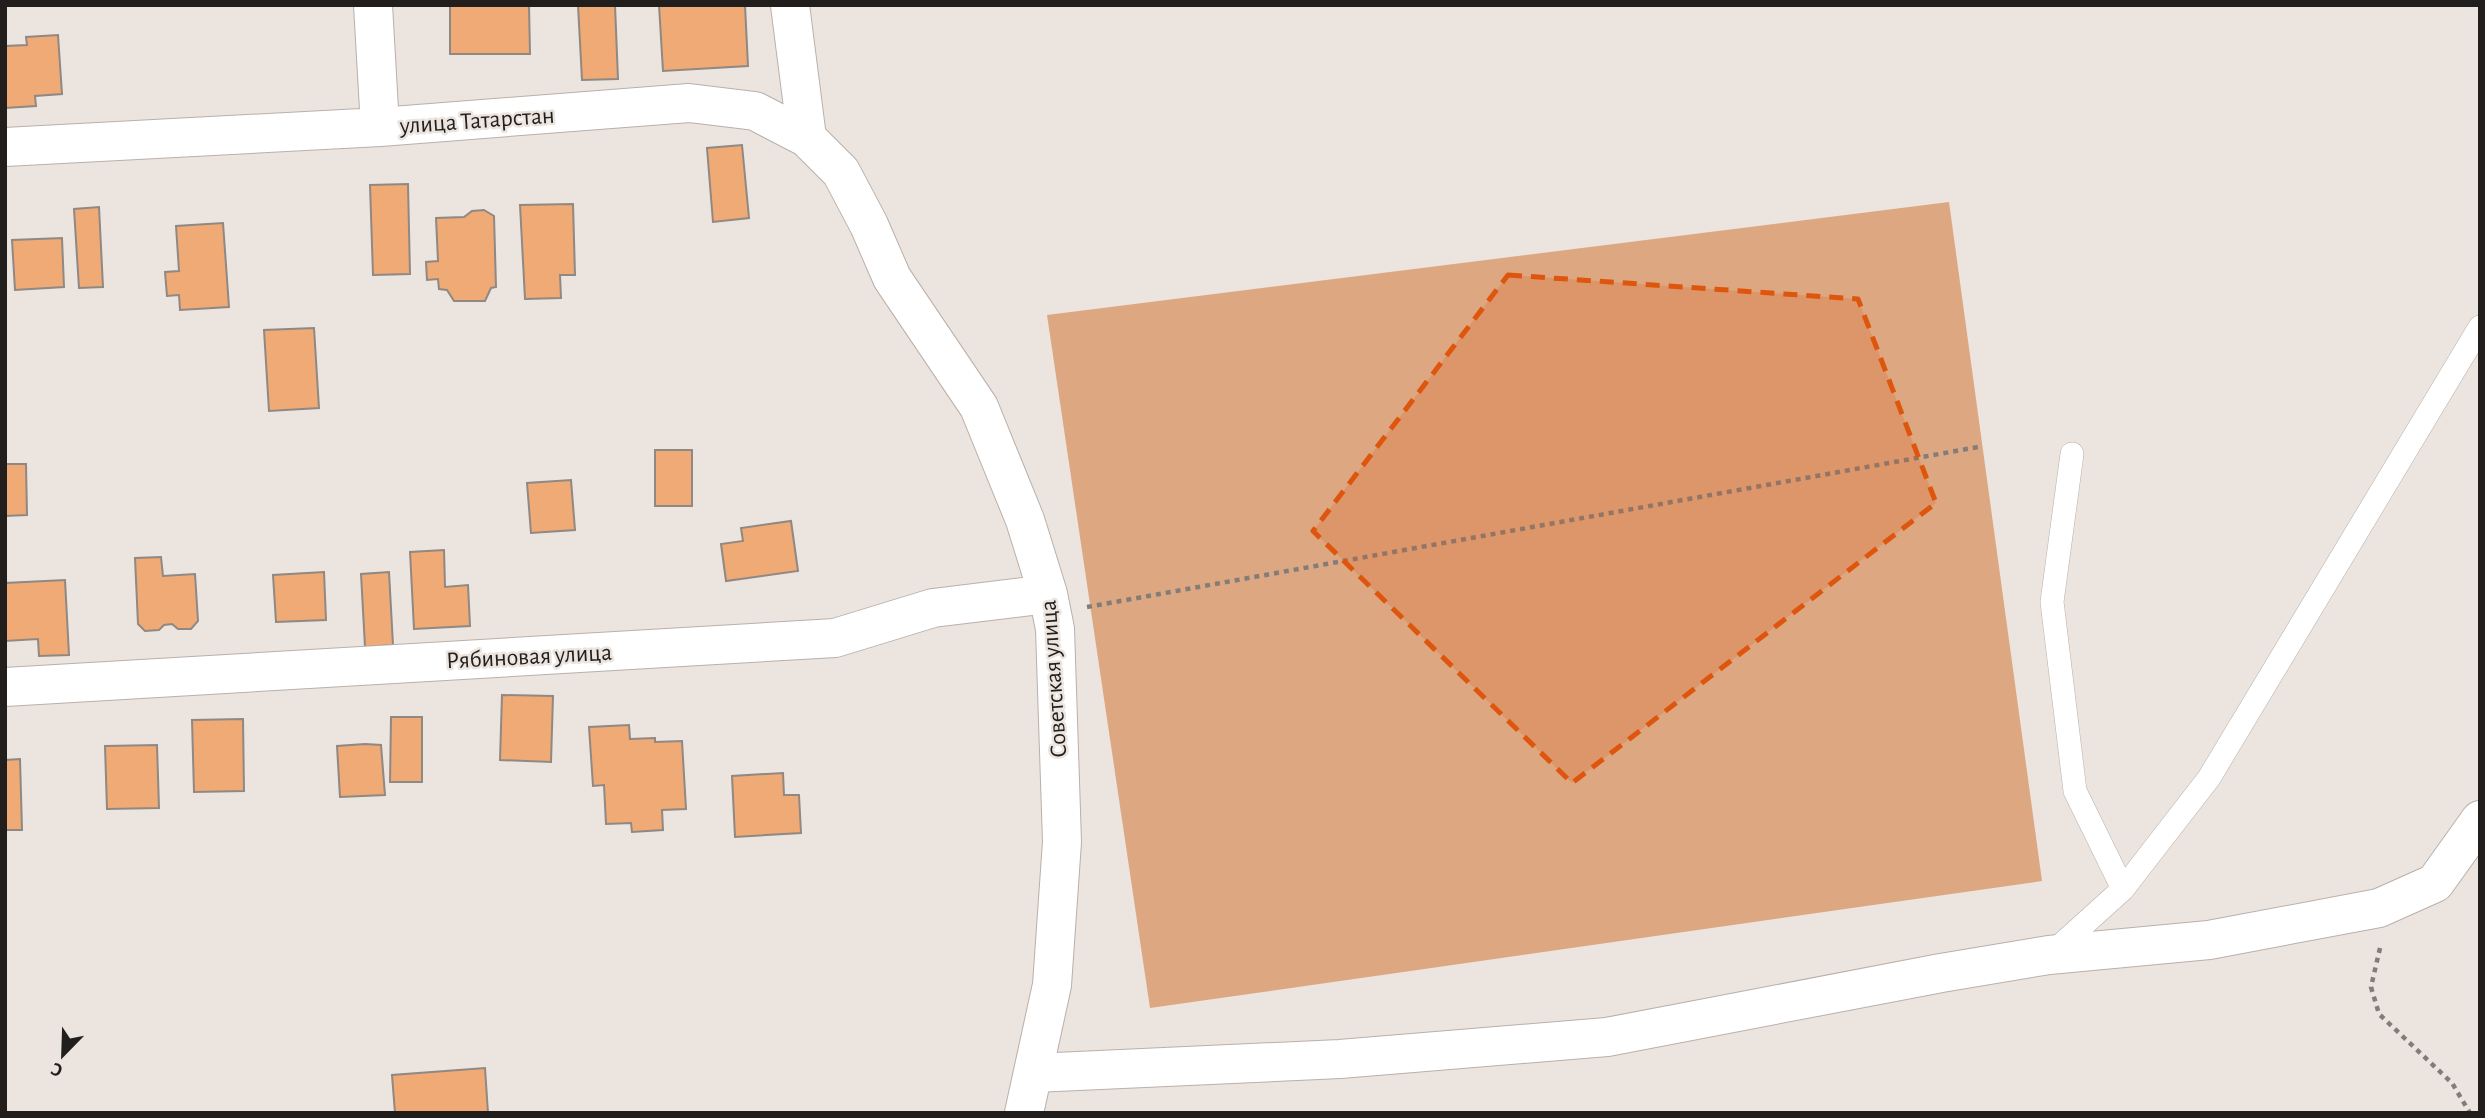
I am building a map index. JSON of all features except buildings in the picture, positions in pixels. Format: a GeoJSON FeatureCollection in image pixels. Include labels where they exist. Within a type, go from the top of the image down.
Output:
{"type":"FeatureCollection","features":[{"type":"Feature","properties":{"kind":"street"},"geometry":{"type":"LineString","coordinates":[[373,5],[380,127]]}},
{"type":"Feature","properties":{"kind":"street"},"geometry":{"type":"LineString","coordinates":[[789,5],[807,138]]}},
{"type":"Feature","properties":{"kind":"street","name":"улица Татарстан"},"geometry":{"type":"LineString","coordinates":[[5,146],[380,127],[689,103],[755,111],[807,138]]}},
{"type":"Feature","properties":{"kind":"street","name":"Советская улица"},"geometry":{"type":"LineString","coordinates":[[807,138],[841,172],[869,225],[892,278],[979,407],[1026,520],[1051,611],[1062,842],[1052,985],[1024,1113]]}},
{"type":"Feature","properties":{"kind":"street","name":"Рябиновая улица"},"geometry":{"type":"LineString","coordinates":[[5,687],[835,638],[933,608],[1051,611]]}},
{"type":"Feature","properties":{"kind":"street"},"geometry":{"type":"LineString","coordinates":[[1034,1073],[1340,1059],[1607,1037],[1941,973],[2049,956],[2208,940],[2379,908],[2435,883],[2480,820]]}},
{"type":"Feature","properties":{"kind":"lane"},"geometry":{"type":"LineString","coordinates":[[2049,956],[2123,889],[2209,778],[2480,327]]}},
{"type":"Feature","properties":{"kind":"lane"},"geometry":{"type":"LineString","coordinates":[[2072,454],[2052,602],[2075,791],[2123,889]]}},
{"type":"Feature","properties":{"kind":"path"},"geometry":{"type":"LineString","coordinates":[[1051,611],[1978,447]]}},
{"type":"Feature","properties":{"kind":"path"},"geometry":{"type":"LineString","coordinates":[[2387,940],[2379,949],[2371,987],[2379,1014],[2452,1083],[2470,1113]]}},
{"type":"Feature","properties":{"kind":"highlighted area"},"geometry":{"type":"Polygon","coordinates":[[[1508,275],[1858,299],[1936,503],[1572,783],[1313,531],[1508,275]]]}},
{"type":"Feature","properties":{"kind":"shaded area"},"geometry":{"type":"Polygon","coordinates":[[[1949,202],[2042,881],[1150,1008],[1047,315],[1949,202]]]}}]}
